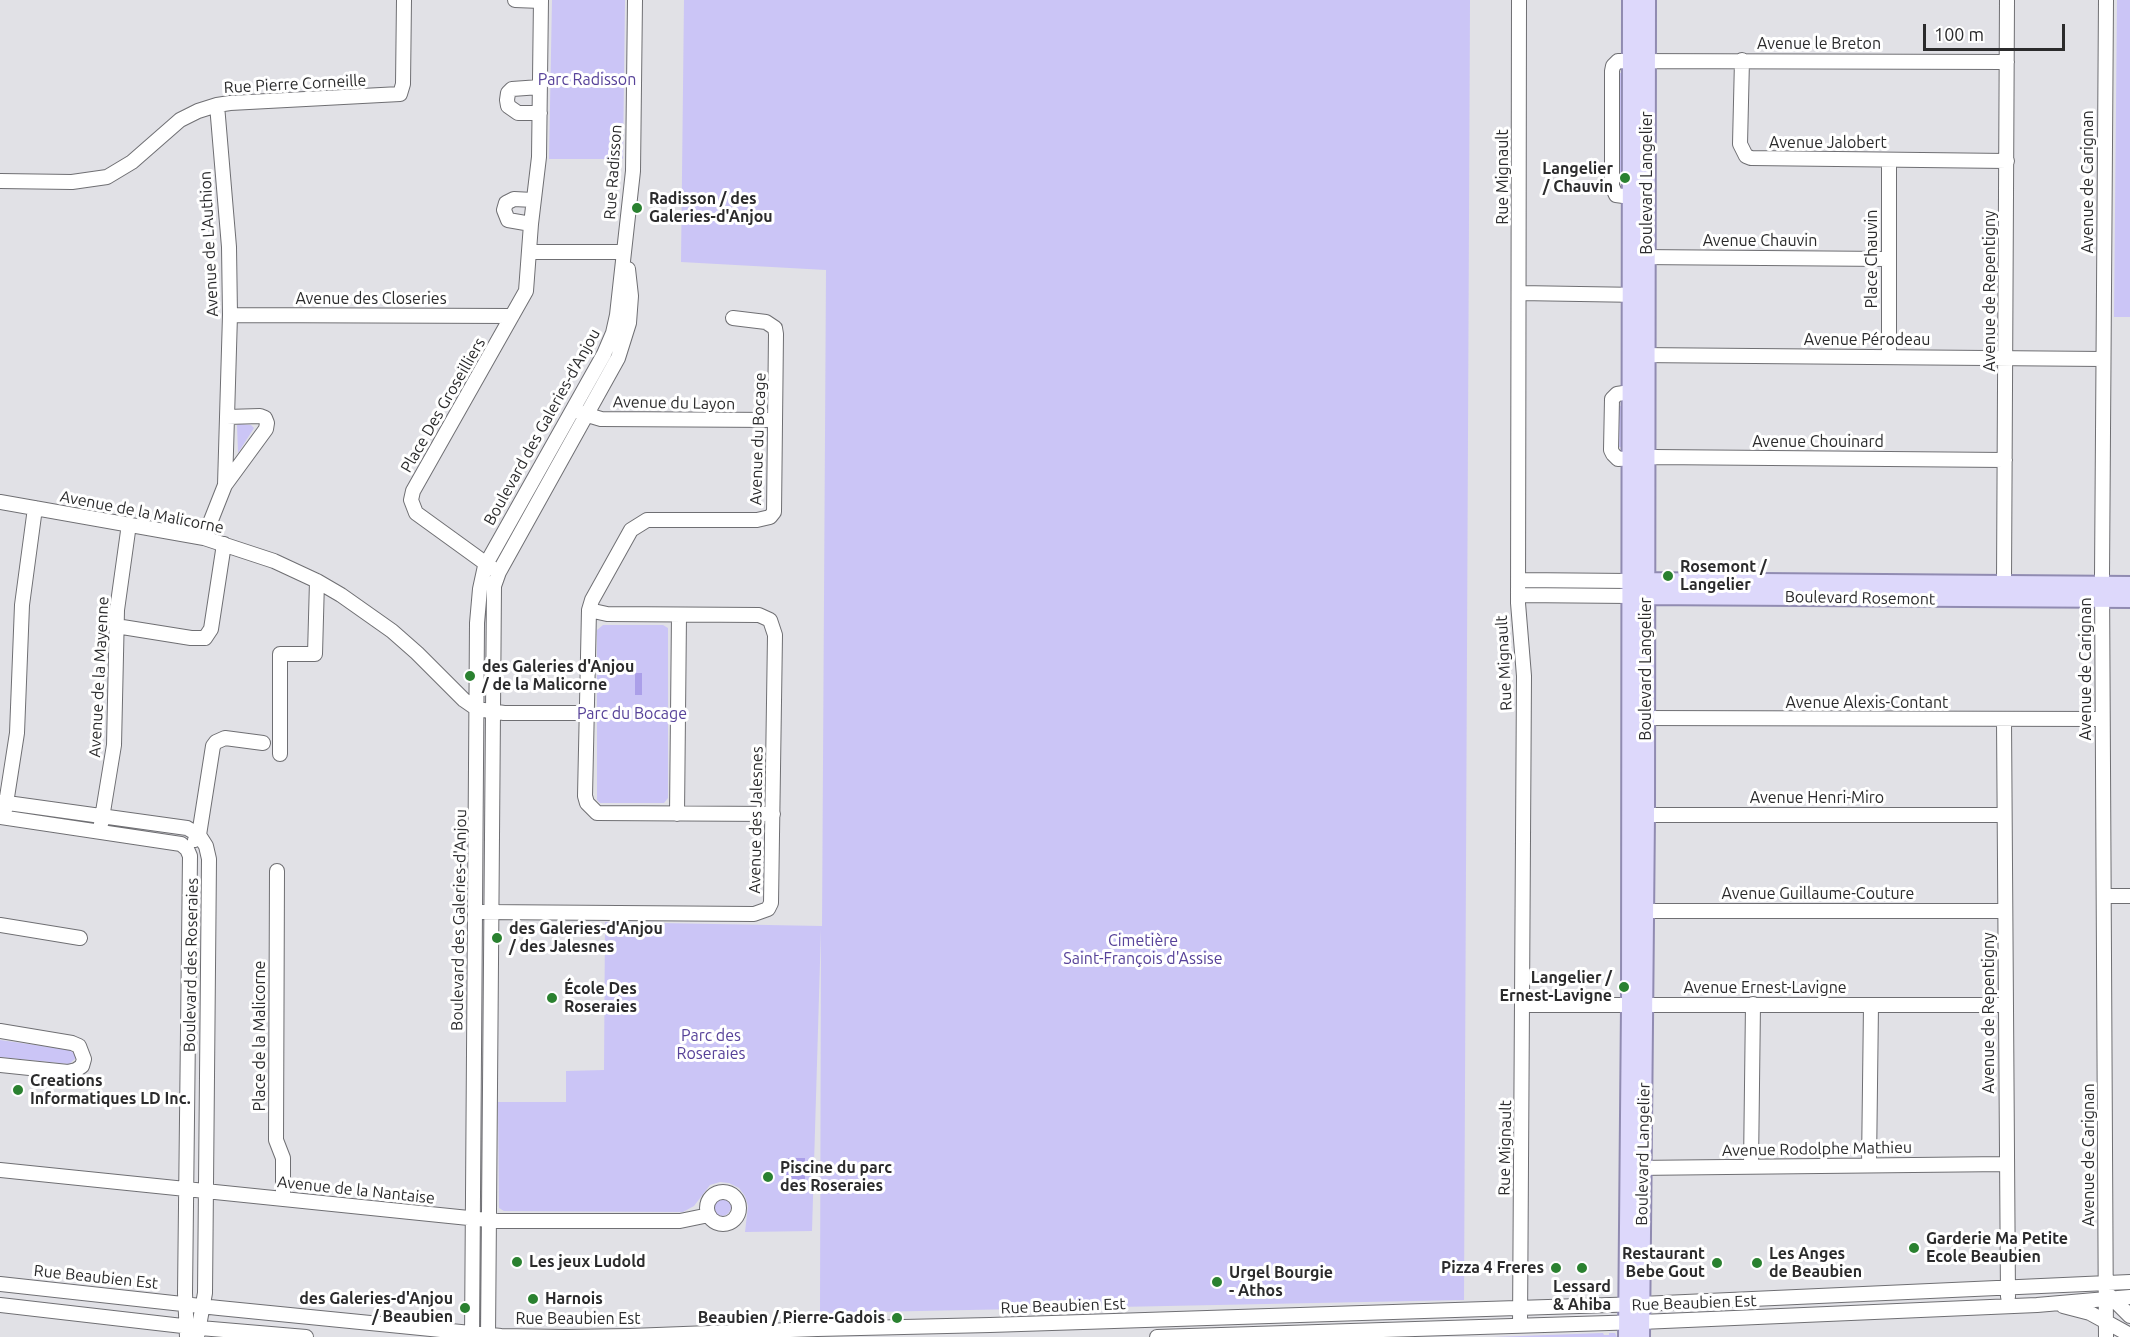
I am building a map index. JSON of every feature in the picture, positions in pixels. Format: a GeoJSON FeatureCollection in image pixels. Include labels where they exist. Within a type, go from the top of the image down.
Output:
{"type":"FeatureCollection","features":[{"type":"Feature","properties":{"kind":"main road","name":"Boulevard Langelier"},"geometry":{"type":"LineString","coordinates":[[1631,0],[1639,60],[1638,911],[1634,1329]]}},
{"type":"Feature","properties":{"kind":"main road","name":"Boulevard Langelier"},"geometry":{"type":"LineString","coordinates":[[1639,257],[1631,197],[1639,60],[1647,0]]}},
{"type":"Feature","properties":{"kind":"main road","name":"Boulevard Langelier"},"geometry":{"type":"LineString","coordinates":[[1638,355],[1630,392],[1638,458]]}},
{"type":"Feature","properties":{"kind":"main road","name":"Boulevard Rosemont"},"geometry":{"type":"LineString","coordinates":[[1638,588],[2004,583],[2102,592],[2130,599]]}},
{"type":"Feature","properties":{"kind":"main road","name":"Boulevard Rosemont"},"geometry":{"type":"LineString","coordinates":[[1638,588],[2102,592],[2130,585]]}},
{"type":"Feature","properties":{"kind":"street","name":"Rue Pierre Corneille"},"geometry":{"type":"LineString","coordinates":[[0,181],[80,182],[107,177],[132,162],[180,120],[217,105],[400,94],[403,84],[404,0]]}},
{"type":"Feature","properties":{"kind":"street"},"geometry":{"type":"LineString","coordinates":[[515,0],[541,1]]}},
{"type":"Feature","properties":{"kind":"street","name":"Rue Radisson"},"geometry":{"type":"LineString","coordinates":[[624,252],[633,171],[636,0]]}},
{"type":"Feature","properties":{"kind":"street","name":"Rue Mignault"},"geometry":{"type":"LineString","coordinates":[[1519,0],[1518,595],[1524,676],[1520,1325]]}},
{"type":"Feature","properties":{"kind":"street","name":"Avenue de Repentigny"},"geometry":{"type":"LineString","coordinates":[[2004,583],[2007,0]]}},
{"type":"Feature","properties":{"kind":"street","name":"Avenue de Carignan"},"geometry":{"type":"LineString","coordinates":[[2106,0],[2102,592],[2106,1337]]}},
{"type":"Feature","properties":{"kind":"street","name":"Place Des Groseilliers"},"geometry":{"type":"LineString","coordinates":[[499,572],[486,566],[416,513],[411,495],[526,291],[538,157],[541,1]]}},
{"type":"Feature","properties":{"kind":"street","name":"Avenue le Breton"},"geometry":{"type":"LineString","coordinates":[[1639,60],[2007,62]]}},
{"type":"Feature","properties":{"kind":"street","name":"Avenue Jalobert"},"geometry":{"type":"LineString","coordinates":[[1742,60],[1740,144],[1746,156],[1757,159],[2007,160]]}},
{"type":"Feature","properties":{"kind":"street"},"geometry":{"type":"LineString","coordinates":[[540,87],[512,89],[508,93],[507,100],[508,106],[518,113],[540,113]]}},
{"type":"Feature","properties":{"kind":"street","name":"Avenue de L'Authion"},"geometry":{"type":"LineString","coordinates":[[217,105],[229,247],[230,315],[225,485]]}},
{"type":"Feature","properties":{"kind":"street","name":"Place Chauvin"},"geometry":{"type":"LineString","coordinates":[[1888,357],[1889,160]]}},
{"type":"Feature","properties":{"kind":"street"},"geometry":{"type":"LineString","coordinates":[[531,224],[508,220],[504,210],[508,201],[533,200]]}},
{"type":"Feature","properties":{"kind":"street"},"geometry":{"type":"LineString","coordinates":[[530,252],[624,252]]}},
{"type":"Feature","properties":{"kind":"street","name":"Boulevard des Galeries-d'Anjou"},"geometry":{"type":"LineString","coordinates":[[472,1335],[478,606],[486,566],[580,412],[618,358],[629,322],[631,297],[624,252]]}},
{"type":"Feature","properties":{"kind":"street","name":"Avenue Chauvin"},"geometry":{"type":"LineString","coordinates":[[1639,257],[1888,259]]}},
{"type":"Feature","properties":{"kind":"street"},"geometry":{"type":"LineString","coordinates":[[1519,294],[1639,295]]}},
{"type":"Feature","properties":{"kind":"street","name":"Avenue des Closeries"},"geometry":{"type":"LineString","coordinates":[[230,315],[512,316]]}},
{"type":"Feature","properties":{"kind":"street","name":"Avenue du Bocage"},"geometry":{"type":"LineString","coordinates":[[733,318],[766,322],[775,328],[774,512],[770,517],[757,520],[656,519],[638,524],[631,530],[592,600],[590,610],[585,796],[590,809],[597,813],[773,814]]}},
{"type":"Feature","properties":{"kind":"street","name":"Avenue Pérodeau"},"geometry":{"type":"LineString","coordinates":[[1638,355],[2103,359]]}},
{"type":"Feature","properties":{"kind":"street","name":"Boulevard des Galeries-d'Anjou"},"geometry":{"type":"LineString","coordinates":[[488,1336],[494,586],[580,412]]}},
{"type":"Feature","properties":{"kind":"street","name":"Avenue du Layon"},"geometry":{"type":"LineString","coordinates":[[580,412],[601,419],[776,420]]}},
{"type":"Feature","properties":{"kind":"street","name":"Avenue de L'Authion"},"geometry":{"type":"LineString","coordinates":[[204,538],[225,485],[266,429],[265,418],[260,416],[227,417]]}},
{"type":"Feature","properties":{"kind":"street","name":"Avenue Chouinard"},"geometry":{"type":"LineString","coordinates":[[1638,458],[2005,460]]}},
{"type":"Feature","properties":{"kind":"street","name":"Avenue de la Malicorne"},"geometry":{"type":"LineString","coordinates":[[0,502],[204,538],[274,561],[317,581],[392,631],[417,652],[464,700],[477,709],[492,712],[586,713]]}},
{"type":"Feature","properties":{"kind":"street"},"geometry":{"type":"LineString","coordinates":[[35,508],[23,593],[17,733],[2,817],[181,844],[187,849],[199,835],[213,746],[225,738],[263,743]]}},
{"type":"Feature","properties":{"kind":"street","name":"Avenue de la Mayenne"},"geometry":{"type":"LineString","coordinates":[[100,832],[114,745],[117,610],[129,524]]}},
{"type":"Feature","properties":{"kind":"street"},"geometry":{"type":"LineString","coordinates":[[116,626],[191,638],[205,638],[211,629],[224,544]]}},
{"type":"Feature","properties":{"kind":"street","name":"Boulevard Rosemont"},"geometry":{"type":"LineString","coordinates":[[1518,579],[1638,588]]}},
{"type":"Feature","properties":{"kind":"street"},"geometry":{"type":"LineString","coordinates":[[280,754],[280,654],[315,654],[317,581]]}},
{"type":"Feature","properties":{"kind":"street","name":"Boulevard Rosemont"},"geometry":{"type":"LineString","coordinates":[[1518,595],[1638,588]]}},
{"type":"Feature","properties":{"kind":"street","name":"Avenue des Jalesnes"},"geometry":{"type":"LineString","coordinates":[[476,912],[754,914],[768,909],[773,894],[775,635],[770,620],[759,615],[607,614],[590,610]]}},
{"type":"Feature","properties":{"kind":"street"},"geometry":{"type":"LineString","coordinates":[[677,814],[679,615]]}},
{"type":"Feature","properties":{"kind":"street","name":"Avenue Alexis-Contant"},"geometry":{"type":"LineString","coordinates":[[1638,718],[2102,719]]}},
{"type":"Feature","properties":{"kind":"street","name":"Avenue de Repentigny"},"geometry":{"type":"LineString","coordinates":[[2004,720],[2008,1306]]}},
{"type":"Feature","properties":{"kind":"street"},"geometry":{"type":"LineString","coordinates":[[3,802],[187,828],[199,835]]}},
{"type":"Feature","properties":{"kind":"street","name":"Avenue Henri-Miro"},"geometry":{"type":"LineString","coordinates":[[1638,815],[2004,815]]}},
{"type":"Feature","properties":{"kind":"street","name":"Boulevard des Roseraies"},"geometry":{"type":"LineString","coordinates":[[193,1332],[204,1306],[209,859],[206,846],[199,835]]}},
{"type":"Feature","properties":{"kind":"street","name":"Boulevard des Roseraies"},"geometry":{"type":"LineString","coordinates":[[187,849],[190,856],[185,1303],[193,1332]]}},
{"type":"Feature","properties":{"kind":"street","name":"Place de la Malicorne"},"geometry":{"type":"LineString","coordinates":[[277,871],[276,1140],[283,1158],[283,1199]]}},
{"type":"Feature","properties":{"kind":"street"},"geometry":{"type":"LineString","coordinates":[[2104,896],[2130,896]]}},
{"type":"Feature","properties":{"kind":"street","name":"Avenue Guillaume-Couture"},"geometry":{"type":"LineString","coordinates":[[1638,911],[2005,911]]}},
{"type":"Feature","properties":{"kind":"street"},"geometry":{"type":"LineString","coordinates":[[0,925],[80,938]]}},
{"type":"Feature","properties":{"kind":"street"},"geometry":{"type":"LineString","coordinates":[[1751,1166],[1753,1004]]}},
{"type":"Feature","properties":{"kind":"street","name":"Avenue Ernest-Lavigne"},"geometry":{"type":"LineString","coordinates":[[1523,1005],[2006,1005]]}},
{"type":"Feature","properties":{"kind":"street"},"geometry":{"type":"LineString","coordinates":[[1869,1165],[1872,1005]]}},
{"type":"Feature","properties":{"kind":"street"},"geometry":{"type":"LineString","coordinates":[[0,1031],[72,1043],[79,1046],[84,1059],[82,1066],[68,1072],[0,1065]]}},
{"type":"Feature","properties":{"kind":"street","name":"Avenue Rodolphe Mathieu"},"geometry":{"type":"LineString","coordinates":[[1636,1168],[2006,1164]]}},
{"type":"Feature","properties":{"kind":"street","name":"Avenue de la Nantaise"},"geometry":{"type":"LineString","coordinates":[[0,1170],[489,1221],[680,1221],[709,1215]]}},
{"type":"Feature","properties":{"kind":"street","name":"Rue Beaubien Est"},"geometry":{"type":"LineString","coordinates":[[1157,1337],[1303,1335],[1520,1325],[1634,1329],[1828,1314],[2052,1304],[2106,1291],[2130,1282]]}},
{"type":"Feature","properties":{"kind":"street","name":"Rue Beaubien Est"},"geometry":{"type":"LineString","coordinates":[[0,1284],[472,1335],[576,1337],[990,1331],[1302,1316],[1634,1305],[2008,1288],[2106,1291],[2130,1297]]}},
{"type":"Feature","properties":{"kind":"street"},"geometry":{"type":"LineString","coordinates":[[2106,1291],[2130,1316]]}},
{"type":"Feature","properties":{"kind":"street"},"geometry":{"type":"LineString","coordinates":[[1934,1292],[1935,1309]]}},
{"type":"Feature","properties":{"kind":"street"},"geometry":{"type":"LineString","coordinates":[[1827,1296],[1828,1314]]}},
{"type":"Feature","properties":{"kind":"street","name":"Rue Beaubien Est"},"geometry":{"type":"LineString","coordinates":[[2052,1304],[2078,1309],[2106,1320],[2130,1335]]}},
{"type":"Feature","properties":{"kind":"street"},"geometry":{"type":"LineString","coordinates":[[0,1305],[193,1332],[306,1337]]}},
{"type":"Feature","properties":{"kind":"street"},"geometry":{"type":"LineString","coordinates":[[1302,1316],[1303,1335]]}},
{"type":"Feature","properties":{"kind":"green space","name":"Parc Radisson"},"geometry":{"type":"Polygon","coordinates":[[[552,0],[625,0],[623,159],[549,159],[552,0]]]}},
{"type":"Feature","properties":{"kind":"green space","name":"Cimetière Saint-François d'Assise"},"geometry":{"type":"Polygon","coordinates":[[[684,0],[1470,0],[1464,1300],[820,1313],[821,929],[812,1231],[745,1232],[748,1206],[745,1196],[739,1188],[720,1182],[710,1185],[694,1206],[683,1212],[504,1211],[499,1208],[498,1102],[566,1102],[566,1071],[604,1070],[605,922],[822,926],[826,270],[681,262],[684,0]]]}},
{"type":"Feature","properties":{"kind":"green space"},"geometry":{"type":"Polygon","coordinates":[[[2117,0],[2130,0],[2130,317],[2114,317],[2117,0]]]}},
{"type":"Feature","properties":{"kind":"green space"},"geometry":{"type":"Polygon","coordinates":[[[1617,73],[1623,73],[1623,174],[1620,174],[1620,179],[1623,179],[1623,183],[1617,183],[1617,73]]]}},
{"type":"Feature","properties":{"kind":"green space"},"geometry":{"type":"Polygon","coordinates":[[[1616,406],[1622,408],[1621,447],[1616,447],[1616,406]]]}},
{"type":"Feature","properties":{"kind":"green space"},"geometry":{"type":"Polygon","coordinates":[[[237,425],[251,425],[254,428],[238,453],[237,425]]]}},
{"type":"Feature","properties":{"kind":"green space","name":"Parc du Bocage"},"geometry":{"type":"Polygon","coordinates":[[[603,625],[663,625],[668,628],[668,798],[664,803],[600,803],[597,800],[597,630],[603,625]]]}},
{"type":"Feature","properties":{"kind":"green space"},"geometry":{"type":"Polygon","coordinates":[[[0,1040],[70,1050],[75,1054],[75,1059],[69,1064],[0,1057],[0,1040]]]}},
{"type":"Feature","properties":{"kind":"green space"},"geometry":{"type":"Polygon","coordinates":[[[718,1198],[726,1198],[731,1203],[729,1214],[718,1216],[713,1211],[713,1203],[718,1198]]]}},
{"type":"Feature","properties":{"kind":"green space"},"geometry":{"type":"Polygon","coordinates":[[[1603,1333],[1609,1335],[1609,1333],[1615,1333],[1617,1337],[1493,1337],[1603,1333]]]}},
{"type":"Feature","properties":{"kind":"shaded area"},"geometry":{"type":"Polygon","coordinates":[[[635,673],[642,673],[642,695],[635,695],[635,673]]]}},
{"type":"Feature","properties":{"kind":"shaded area"},"geometry":{"type":"Polygon","coordinates":[[[786,1158],[805,1158],[805,1193],[786,1193],[786,1158]]]}},
{"type":"Feature","properties":{"kind":"place","name":"Langelier / Chauvin"},"geometry":{"type":"Point","coordinates":[1625,178]}},
{"type":"Feature","properties":{"kind":"place","name":"Radisson / des Galeries-d'Anjou"},"geometry":{"type":"Point","coordinates":[637,208]}},
{"type":"Feature","properties":{"kind":"place","name":"Rosemont / Langelier"},"geometry":{"type":"Point","coordinates":[1668,576]}},
{"type":"Feature","properties":{"kind":"place","name":"des Galeries d'Anjou / de la Malicorne"},"geometry":{"type":"Point","coordinates":[470,676]}},
{"type":"Feature","properties":{"kind":"place","name":"des Galeries-d'Anjou / des Jalesnes"},"geometry":{"type":"Point","coordinates":[497,938]}},
{"type":"Feature","properties":{"kind":"place","name":"Langelier / Ernest-Lavigne"},"geometry":{"type":"Point","coordinates":[1624,987]}},
{"type":"Feature","properties":{"kind":"place","name":"École Des Roseraies"},"geometry":{"type":"Point","coordinates":[552,998]}},
{"type":"Feature","properties":{"kind":"place","name":"Creations Informatiques LD Inc."},"geometry":{"type":"Point","coordinates":[18,1090]}},
{"type":"Feature","properties":{"kind":"place","name":"Piscine du parc des Roseraies"},"geometry":{"type":"Point","coordinates":[768,1177]}},
{"type":"Feature","properties":{"kind":"place","name":"Garderie Ma Petite Ecole Beaubien"},"geometry":{"type":"Point","coordinates":[1914,1248]}},
{"type":"Feature","properties":{"kind":"place","name":"Les jeux Ludold"},"geometry":{"type":"Point","coordinates":[517,1262]}},
{"type":"Feature","properties":{"kind":"place","name":"Restaurant Bebe Gout"},"geometry":{"type":"Point","coordinates":[1717,1263]}},
{"type":"Feature","properties":{"kind":"place","name":"Les Anges de Beaubien"},"geometry":{"type":"Point","coordinates":[1757,1263]}},
{"type":"Feature","properties":{"kind":"place","name":"Pizza 4 Freres"},"geometry":{"type":"Point","coordinates":[1556,1268]}},
{"type":"Feature","properties":{"kind":"place","name":"Lessard & Ahiba"},"geometry":{"type":"Point","coordinates":[1582,1268]}},
{"type":"Feature","properties":{"kind":"place","name":"Urgel Bourgie - Athos"},"geometry":{"type":"Point","coordinates":[1217,1282]}},
{"type":"Feature","properties":{"kind":"place","name":"Harnois"},"geometry":{"type":"Point","coordinates":[533,1299]}},
{"type":"Feature","properties":{"kind":"place","name":"des Galeries-d'Anjou / Beaubien"},"geometry":{"type":"Point","coordinates":[465,1308]}},
{"type":"Feature","properties":{"kind":"place","name":"Beaubien / Pierre-Gadois"},"geometry":{"type":"Point","coordinates":[897,1318]}},
{"type":"Feature","properties":{"kind":"park label","name":"Parc des Roseraies"},"geometry":{"type":"Point","coordinates":[711,1045]}}]}
